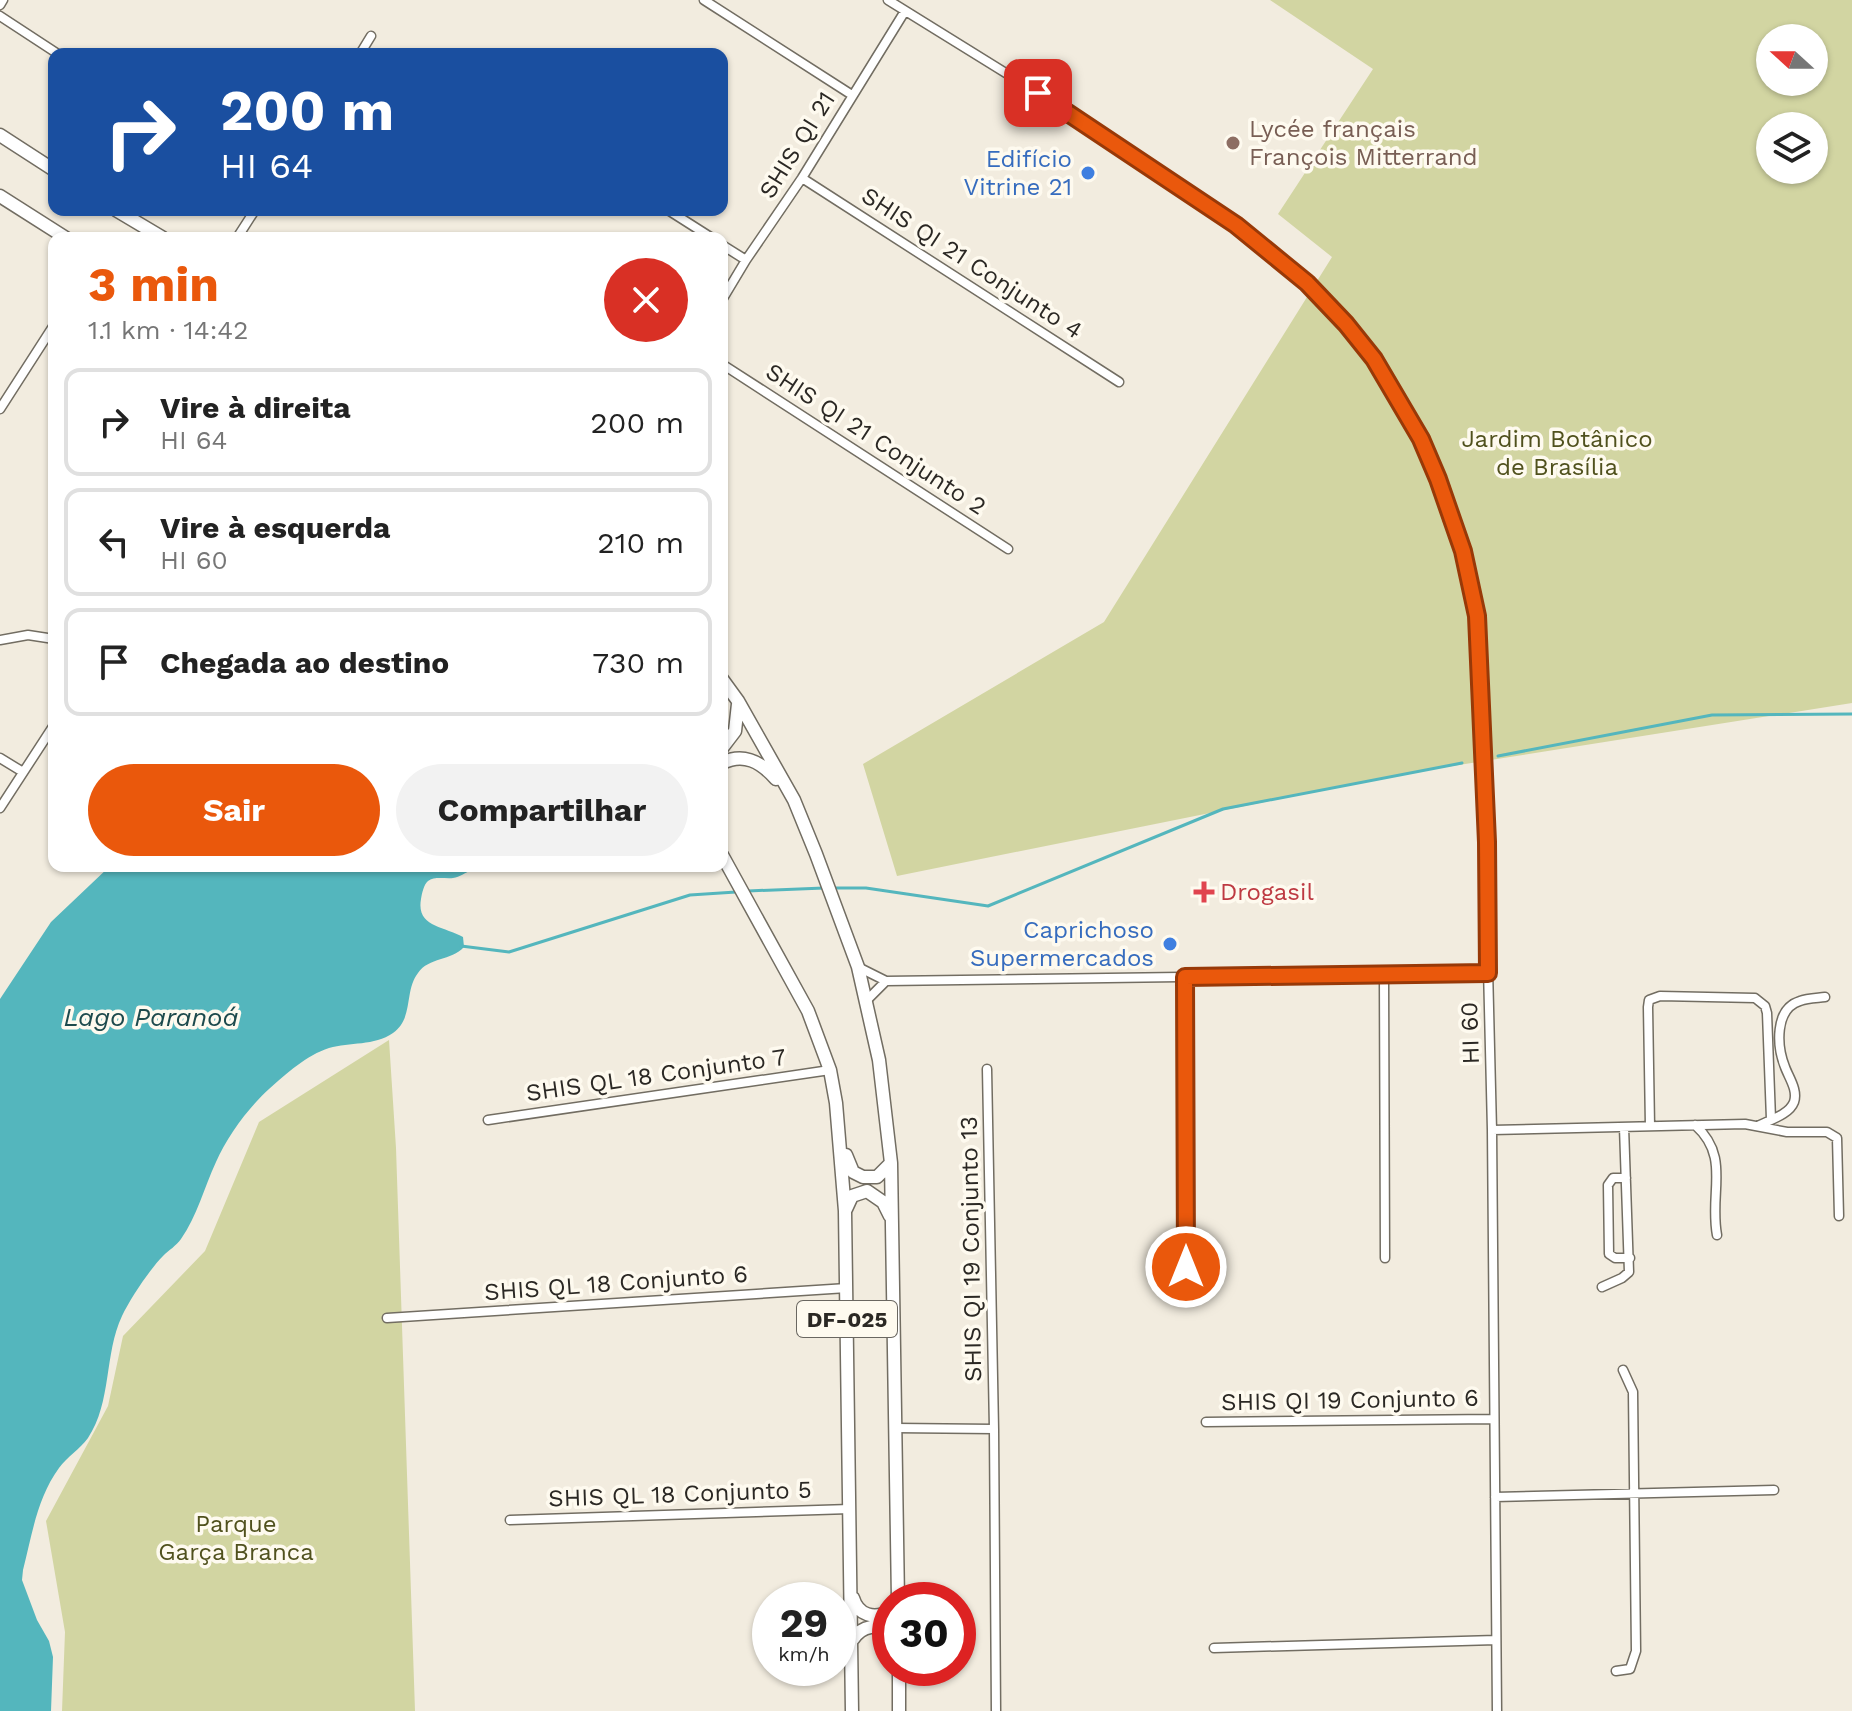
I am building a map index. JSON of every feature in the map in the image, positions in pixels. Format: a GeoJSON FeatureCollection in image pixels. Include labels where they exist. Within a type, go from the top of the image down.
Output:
{"type":"FeatureCollection","features":[{"type":"Feature","properties":{"kind":"main road"},"geometry":{"type":"LineString","coordinates":[[0,135],[48,166]]}},
{"type":"Feature","properties":{"kind":"main road"},"geometry":{"type":"LineString","coordinates":[[0,196],[57,232]]}},
{"type":"Feature","properties":{"kind":"main road"},"geometry":{"type":"LineString","coordinates":[[124,216],[147,232]]}},
{"type":"Feature","properties":{"kind":"main road","name":"DF-025"},"geometry":{"type":"LineString","coordinates":[[728,687],[794,800],[840,917],[867,1000],[885,1102],[891,1163],[898,1582]]}},
{"type":"Feature","properties":{"kind":"main road"},"geometry":{"type":"LineString","coordinates":[[728,740],[735,731],[738,701]]}},
{"type":"Feature","properties":{"kind":"main road"},"geometry":{"type":"LineString","coordinates":[[728,762],[742,758],[753,760],[767,769],[794,800]]}},
{"type":"Feature","properties":{"kind":"main road","name":"DF-025"},"geometry":{"type":"LineString","coordinates":[[728,866],[808,1011],[830,1070],[839,1129],[845,1211],[852,1582]]}},
{"type":"Feature","properties":{"kind":"main road"},"geometry":{"type":"LineString","coordinates":[[839,1129],[848,1161],[857,1175],[877,1177],[891,1163]]}},
{"type":"Feature","properties":{"kind":"main road"},"geometry":{"type":"LineString","coordinates":[[845,1211],[852,1196],[867,1191],[883,1202],[892,1218]]}},
{"type":"Feature","properties":{"kind":"main road","name":"DF-025"},"geometry":{"type":"LineString","coordinates":[[852,1686],[852,1711]]}},
{"type":"Feature","properties":{"kind":"main road"},"geometry":{"type":"LineString","coordinates":[[899,1686],[899,1711]]}},
{"type":"Feature","properties":{"kind":"street"},"geometry":{"type":"LineString","coordinates":[[0,5],[3,0]]}},
{"type":"Feature","properties":{"kind":"street"},"geometry":{"type":"LineString","coordinates":[[704,0],[852,95]]}},
{"type":"Feature","properties":{"kind":"street","name":"HI 60"},"geometry":{"type":"LineString","coordinates":[[888,0],[1038,93],[1236,225],[1307,283],[1346,324],[1390,383],[1421,439],[1438,479],[1473,590],[1481,684],[1492,1130],[1497,1711]]}},
{"type":"Feature","properties":{"kind":"street","name":"SHIS QI 21"},"geometry":{"type":"LineString","coordinates":[[728,290],[802,178],[905,11]]}},
{"type":"Feature","properties":{"kind":"street"},"geometry":{"type":"LineString","coordinates":[[0,16],[49,48]]}},
{"type":"Feature","properties":{"kind":"street"},"geometry":{"type":"LineString","coordinates":[[364,48],[371,36]]}},
{"type":"Feature","properties":{"kind":"street","name":"SHIS QI 21 Conjunto 4"},"geometry":{"type":"LineString","coordinates":[[802,178],[1119,382]]}},
{"type":"Feature","properties":{"kind":"street"},"geometry":{"type":"LineString","coordinates":[[677,216],[703,232]]}},
{"type":"Feature","properties":{"kind":"street"},"geometry":{"type":"LineString","coordinates":[[728,249],[746,260]]}},
{"type":"Feature","properties":{"kind":"street"},"geometry":{"type":"LineString","coordinates":[[0,409],[48,334]]}},
{"type":"Feature","properties":{"kind":"street","name":"SHIS QI 21 Conjunto 2"},"geometry":{"type":"LineString","coordinates":[[728,368],[1008,549]]}},
{"type":"Feature","properties":{"kind":"street"},"geometry":{"type":"LineString","coordinates":[[0,640],[28,635],[48,638]]}},
{"type":"Feature","properties":{"kind":"street"},"geometry":{"type":"LineString","coordinates":[[0,808],[48,734]]}},
{"type":"Feature","properties":{"kind":"street"},"geometry":{"type":"LineString","coordinates":[[0,758],[23,772]]}},
{"type":"Feature","properties":{"kind":"street"},"geometry":{"type":"LineString","coordinates":[[858,967],[886,981],[1488,973]]}},
{"type":"Feature","properties":{"kind":"street"},"geometry":{"type":"LineString","coordinates":[[1384,976],[1385,1258]]}},
{"type":"Feature","properties":{"kind":"street"},"geometry":{"type":"LineString","coordinates":[[1185,977],[1186,1267]]}},
{"type":"Feature","properties":{"kind":"street"},"geometry":{"type":"LineString","coordinates":[[867,1000],[886,981]]}},
{"type":"Feature","properties":{"kind":"street"},"geometry":{"type":"LineString","coordinates":[[1650,1126],[1648,1007],[1649,1000],[1660,996],[1755,998],[1760,1001],[1767,1013],[1771,1119]]}},
{"type":"Feature","properties":{"kind":"street"},"geometry":{"type":"LineString","coordinates":[[1758,1126],[1788,1112],[1795,1101],[1781,1058],[1779,1033],[1786,1012],[1800,1001],[1825,997]]}},
{"type":"Feature","properties":{"kind":"street","name":"SHIS QI 19 Conjunto 13"},"geometry":{"type":"LineString","coordinates":[[987,1069],[996,1711]]}},
{"type":"Feature","properties":{"kind":"street","name":"SHIS QL 18 Conjunto 7"},"geometry":{"type":"LineString","coordinates":[[488,1120],[830,1070]]}},
{"type":"Feature","properties":{"kind":"street"},"geometry":{"type":"LineString","coordinates":[[1492,1130],[1745,1124],[1773,1131],[1835,1135],[1838,1144],[1839,1216]]}},
{"type":"Feature","properties":{"kind":"street"},"geometry":{"type":"LineString","coordinates":[[1695,1125],[1704,1133],[1717,1155],[1714,1212],[1717,1235]]}},
{"type":"Feature","properties":{"kind":"street"},"geometry":{"type":"LineString","coordinates":[[1602,1287],[1627,1275],[1630,1258],[1624,1127]]}},
{"type":"Feature","properties":{"kind":"street"},"geometry":{"type":"LineString","coordinates":[[1626,1178],[1613,1178],[1609,1182],[1610,1256],[1630,1258]]}},
{"type":"Feature","properties":{"kind":"street"},"geometry":{"type":"LineString","coordinates":[[1609,1225],[1628,1224]]}},
{"type":"Feature","properties":{"kind":"street","name":"SHIS QL 18 Conjunto 6"},"geometry":{"type":"LineString","coordinates":[[387,1318],[847,1288]]}},
{"type":"Feature","properties":{"kind":"street"},"geometry":{"type":"LineString","coordinates":[[1616,1671],[1630,1669],[1636,1651],[1633,1392],[1623,1370]]}},
{"type":"Feature","properties":{"kind":"street","name":"SHIS QI 19 Conjunto 6"},"geometry":{"type":"LineString","coordinates":[[1206,1422],[1493,1419]]}},
{"type":"Feature","properties":{"kind":"street"},"geometry":{"type":"LineString","coordinates":[[895,1428],[994,1429]]}},
{"type":"Feature","properties":{"kind":"street"},"geometry":{"type":"LineString","coordinates":[[1495,1497],[1774,1490]]}},
{"type":"Feature","properties":{"kind":"street","name":"SHIS QL 18 Conjunto 5"},"geometry":{"type":"LineString","coordinates":[[510,1520],[850,1509]]}},
{"type":"Feature","properties":{"kind":"street"},"geometry":{"type":"LineString","coordinates":[[1214,1648],[1496,1640]]}},
{"type":"Feature","properties":{"kind":"green space","name":"Jardim Botânico de Brasília"},"geometry":{"type":"Polygon","coordinates":[[[1270,0],[1852,0],[1852,703],[1408,773],[897,876],[863,764],[1104,622],[1332,257],[1278,214],[1373,69],[1270,0]]]}},
{"type":"Feature","properties":{"kind":"green space","name":"Parque Garça Branca"},"geometry":{"type":"Polygon","coordinates":[[[389,1040],[396,1148],[415,1711],[62,1711],[65,1632],[46,1521],[108,1406],[123,1336],[205,1251],[259,1122],[389,1040]]]}},
{"type":"Feature","properties":{"kind":"water","name":"Lago Paranoá"},"geometry":{"type":"Polygon","coordinates":[[[104,872],[467,872],[458,877],[428,881],[421,899],[423,915],[427,920],[463,937],[464,947],[453,955],[428,964],[418,973],[411,988],[404,1020],[393,1033],[378,1040],[321,1051],[282,1077],[261,1097],[226,1143],[181,1239],[152,1268],[126,1309],[112,1346],[105,1394],[96,1424],[85,1442],[59,1468],[45,1492],[23,1570],[22,1580],[53,1657],[51,1711],[0,1711],[0,999],[51,922],[104,872]]]}},
{"type":"Feature","properties":{"kind":"waterway"},"geometry":{"type":"LineString","coordinates":[[1498,756],[1712,715],[1852,714]]}},
{"type":"Feature","properties":{"kind":"waterway"},"geometry":{"type":"LineString","coordinates":[[831,888],[866,888],[988,906],[1223,809],[1462,763]]}},
{"type":"Feature","properties":{"kind":"waterway"},"geometry":{"type":"LineString","coordinates":[[748,891],[824,888]]}},
{"type":"Feature","properties":{"kind":"waterway"},"geometry":{"type":"LineString","coordinates":[[461,946],[509,952],[690,895],[736,892]]}},
{"type":"Feature","properties":{"kind":"place","name":"Lycée français François Mitterrand"},"geometry":{"type":"Point","coordinates":[1233,143]}},
{"type":"Feature","properties":{"kind":"place","name":"Edifício Vitrine 21"},"geometry":{"type":"Point","coordinates":[1088,173]}},
{"type":"Feature","properties":{"kind":"place","name":"Drogasil"},"geometry":{"type":"Point","coordinates":[1204,892]}},
{"type":"Feature","properties":{"kind":"place","name":"Caprichoso Supermercados"},"geometry":{"type":"Point","coordinates":[1170,944]}},
{"type":"Feature","properties":{"kind":"route"},"geometry":{"type":"LineString","coordinates":[[1038,93],[1236,225],[1307,283],[1346,324],[1374,359],[1421,439],[1463,551],[1477,616],[1487,842],[1488,973],[1185,977],[1186,1267]]}}]}
